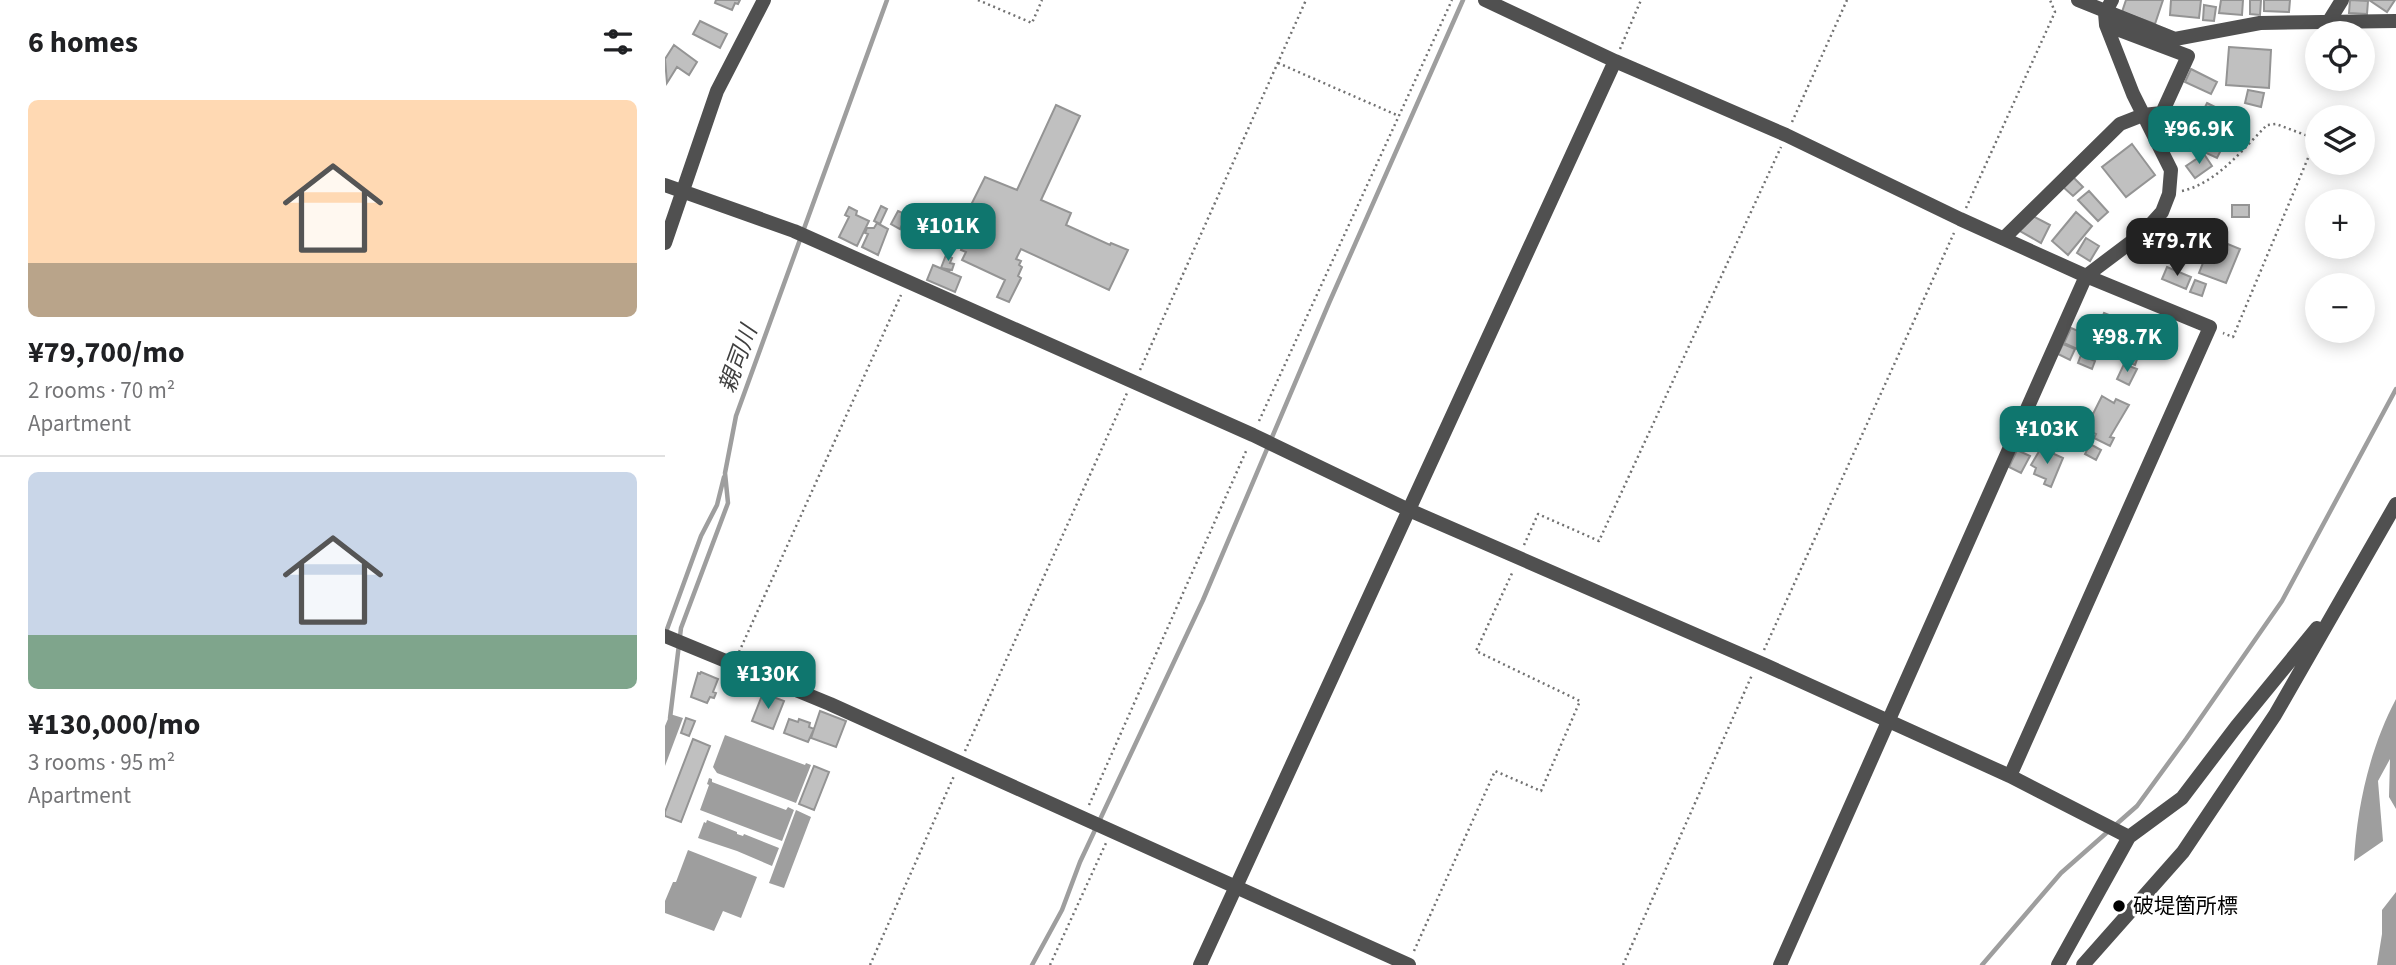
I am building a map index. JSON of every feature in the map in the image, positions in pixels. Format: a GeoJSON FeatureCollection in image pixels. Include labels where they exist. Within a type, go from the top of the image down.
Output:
{"type":"FeatureCollection","features":[{"type":"Feature","properties":{"kind":"street"},"geometry":{"type":"LineString","coordinates":[[665,243],[717,91],[764,0]]}},
{"type":"Feature","properties":{"kind":"street"},"geometry":{"type":"LineString","coordinates":[[1485,0],[1615,61],[1786,135],[2086,276],[2210,327],[2010,776]]}},
{"type":"Feature","properties":{"kind":"street"},"geometry":{"type":"LineString","coordinates":[[2078,0],[2175,39],[2260,23],[2305,22]]}},
{"type":"Feature","properties":{"kind":"street"},"geometry":{"type":"LineString","coordinates":[[2329,21],[2342,0]]}},
{"type":"Feature","properties":{"kind":"street"},"geometry":{"type":"LineString","coordinates":[[2004,238],[2120,124],[2143,115],[2162,113],[2188,55],[2108,12]]}},
{"type":"Feature","properties":{"kind":"street"},"geometry":{"type":"LineString","coordinates":[[1780,965],[2086,276],[2143,233],[2162,212],[2169,194],[2171,170],[2143,115],[2108,12]]}},
{"type":"Feature","properties":{"kind":"street"},"geometry":{"type":"LineString","coordinates":[[2375,21],[2396,21]]}},
{"type":"Feature","properties":{"kind":"street"},"geometry":{"type":"LineString","coordinates":[[1200,965],[1615,61]]}},
{"type":"Feature","properties":{"kind":"street"},"geometry":{"type":"LineString","coordinates":[[665,185],[794,230],[1253,435],[1409,510],[2010,776],[2129,837]]}},
{"type":"Feature","properties":{"kind":"street"},"geometry":{"type":"LineString","coordinates":[[2083,965],[2183,852],[2275,715],[2396,505]]}},
{"type":"Feature","properties":{"kind":"street"},"geometry":{"type":"LineString","coordinates":[[2058,965],[2129,837],[2182,798],[2243,718],[2342,599]]}},
{"type":"Feature","properties":{"kind":"street"},"geometry":{"type":"LineString","coordinates":[[665,636],[831,704],[1408,965]]}},
{"type":"Feature","properties":{"kind":"path"},"geometry":{"type":"LineString","coordinates":[[978,0],[1032,23],[1042,0]]}},
{"type":"Feature","properties":{"kind":"path"},"geometry":{"type":"LineString","coordinates":[[870,965],[1306,0]]}},
{"type":"Feature","properties":{"kind":"path"},"geometry":{"type":"LineString","coordinates":[[1083,817],[1253,435],[1453,0]]}},
{"type":"Feature","properties":{"kind":"path"},"geometry":{"type":"LineString","coordinates":[[1615,61],[1641,0]]}},
{"type":"Feature","properties":{"kind":"path"},"geometry":{"type":"LineString","coordinates":[[1408,965],[1495,771],[1541,791],[1580,701],[1476,651],[1538,514],[1599,541],[1847,0]]}},
{"type":"Feature","properties":{"kind":"path"},"geometry":{"type":"LineString","coordinates":[[1623,965],[2055,12],[2050,0]]}},
{"type":"Feature","properties":{"kind":"path"},"geometry":{"type":"LineString","coordinates":[[1278,63],[1399,116]]}},
{"type":"Feature","properties":{"kind":"path"},"geometry":{"type":"LineString","coordinates":[[2169,194],[2195,188],[2217,174],[2267,125],[2276,124],[2316,139],[2233,337],[2210,327]]}},
{"type":"Feature","properties":{"kind":"path"},"geometry":{"type":"LineString","coordinates":[[734,664],[907,282]]}},
{"type":"Feature","properties":{"kind":"path"},"geometry":{"type":"LineString","coordinates":[[1049,965],[1112,830]]}},
{"type":"Feature","properties":{"kind":"shaded area"},"geometry":{"type":"Polygon","coordinates":[[[2396,699],[2396,809],[2389,797],[2390,759],[2378,781],[2383,841],[2354,861],[2366,778],[2379,737],[2396,699]]]}},
{"type":"Feature","properties":{"kind":"shaded area"},"geometry":{"type":"Polygon","coordinates":[[[670,714],[683,718],[665,766],[665,726],[670,714]]]}},
{"type":"Feature","properties":{"kind":"shaded area"},"geometry":{"type":"Polygon","coordinates":[[[725,735],[811,765],[796,803],[717,773],[713,767],[725,735]]]}},
{"type":"Feature","properties":{"kind":"shaded area"},"geometry":{"type":"Polygon","coordinates":[[[709,778],[712,782],[786,810],[788,807],[794,810],[782,841],[700,810],[709,778]]]}},
{"type":"Feature","properties":{"kind":"shaded area"},"geometry":{"type":"Polygon","coordinates":[[[796,810],[811,817],[784,888],[769,883],[796,810]]]}},
{"type":"Feature","properties":{"kind":"shaded area"},"geometry":{"type":"Polygon","coordinates":[[[707,820],[737,834],[744,834],[779,848],[772,866],[698,838],[707,820]]]}},
{"type":"Feature","properties":{"kind":"shaded area"},"geometry":{"type":"Polygon","coordinates":[[[688,850],[757,877],[741,918],[723,911],[714,931],[665,913],[665,901],[673,882],[676,882],[688,850]]]}},
{"type":"Feature","properties":{"kind":"shaded area"},"geometry":{"type":"Polygon","coordinates":[[[2396,892],[2396,965],[2377,965],[2382,934],[2382,910],[2396,892]]]}},
{"type":"Feature","properties":{"kind":"building"},"geometry":{"type":"Polygon","coordinates":[[[716,0],[740,0],[732,10],[715,3],[716,0]]]}},
{"type":"Feature","properties":{"kind":"building"},"geometry":{"type":"Polygon","coordinates":[[[2126,0],[2163,0],[2155,24],[2122,12],[2126,0]]]}},
{"type":"Feature","properties":{"kind":"building"},"geometry":{"type":"Polygon","coordinates":[[[2171,0],[2201,0],[2199,18],[2170,15],[2171,0]]]}},
{"type":"Feature","properties":{"kind":"building"},"geometry":{"type":"Polygon","coordinates":[[[2221,0],[2243,0],[2242,15],[2219,13],[2221,0]]]}},
{"type":"Feature","properties":{"kind":"building"},"geometry":{"type":"Polygon","coordinates":[[[2250,0],[2261,0],[2260,15],[2250,14],[2250,0]]]}},
{"type":"Feature","properties":{"kind":"building"},"geometry":{"type":"Polygon","coordinates":[[[2264,0],[2290,0],[2289,12],[2264,11],[2264,0]]]}},
{"type":"Feature","properties":{"kind":"building"},"geometry":{"type":"Polygon","coordinates":[[[2350,0],[2368,1],[2367,14],[2349,13],[2350,0]]]}},
{"type":"Feature","properties":{"kind":"building"},"geometry":{"type":"Polygon","coordinates":[[[2369,0],[2395,0],[2387,12],[2369,0]]]}},
{"type":"Feature","properties":{"kind":"building"},"geometry":{"type":"Polygon","coordinates":[[[2204,5],[2216,7],[2214,21],[2203,20],[2204,5]]]}},
{"type":"Feature","properties":{"kind":"building"},"geometry":{"type":"Polygon","coordinates":[[[700,21],[727,34],[720,48],[693,34],[700,21]]]}},
{"type":"Feature","properties":{"kind":"building"},"geometry":{"type":"Polygon","coordinates":[[[674,45],[697,62],[689,75],[677,67],[667,83],[665,59],[674,45]]]}},
{"type":"Feature","properties":{"kind":"building"},"geometry":{"type":"Polygon","coordinates":[[[2229,47],[2271,50],[2269,88],[2226,85],[2229,47]]]}},
{"type":"Feature","properties":{"kind":"building"},"geometry":{"type":"Polygon","coordinates":[[[2191,69],[2217,82],[2211,94],[2185,82],[2191,69]]]}},
{"type":"Feature","properties":{"kind":"building"},"geometry":{"type":"Polygon","coordinates":[[[2248,90],[2264,93],[2261,107],[2245,103],[2248,90]]]}},
{"type":"Feature","properties":{"kind":"building"},"geometry":{"type":"Polygon","coordinates":[[[2207,103],[2237,118],[2217,158],[2187,144],[2207,103]]]}},
{"type":"Feature","properties":{"kind":"building"},"geometry":{"type":"Polygon","coordinates":[[[1056,105],[1080,116],[1041,200],[1071,213],[1066,225],[1128,250],[1109,290],[1021,249],[1016,259],[1021,261],[1019,265],[1022,267],[1018,276],[1021,278],[1009,302],[997,297],[1005,280],[962,260],[966,252],[961,250],[970,231],[961,227],[965,218],[974,223],[980,209],[971,205],[985,177],[1017,190],[1056,105]]]}},
{"type":"Feature","properties":{"kind":"building"},"geometry":{"type":"Polygon","coordinates":[[[2178,126],[2187,140],[2176,146],[2167,133],[2178,126]]]}},
{"type":"Feature","properties":{"kind":"building"},"geometry":{"type":"Polygon","coordinates":[[[2132,144],[2155,175],[2126,197],[2102,167],[2132,144]]]}},
{"type":"Feature","properties":{"kind":"building"},"geometry":{"type":"Polygon","coordinates":[[[2204,154],[2212,166],[2195,178],[2186,166],[2204,154]]]}},
{"type":"Feature","properties":{"kind":"building"},"geometry":{"type":"Polygon","coordinates":[[[2072,176],[2083,187],[2073,196],[2062,186],[2072,176]]]}},
{"type":"Feature","properties":{"kind":"building"},"geometry":{"type":"Polygon","coordinates":[[[2089,191],[2108,212],[2098,221],[2078,200],[2089,191]]]}},
{"type":"Feature","properties":{"kind":"building"},"geometry":{"type":"Polygon","coordinates":[[[2232,205],[2249,205],[2249,217],[2232,217],[2232,205]]]}},
{"type":"Feature","properties":{"kind":"building"},"geometry":{"type":"Polygon","coordinates":[[[881,206],[887,209],[880,224],[874,221],[881,206]]]}},
{"type":"Feature","properties":{"kind":"building"},"geometry":{"type":"Polygon","coordinates":[[[849,207],[857,211],[856,215],[869,221],[857,246],[839,237],[849,217],[845,215],[849,207]]]}},
{"type":"Feature","properties":{"kind":"building"},"geometry":{"type":"Polygon","coordinates":[[[898,211],[907,215],[900,229],[891,224],[898,211]]]}},
{"type":"Feature","properties":{"kind":"building"},"geometry":{"type":"Polygon","coordinates":[[[2076,212],[2092,226],[2068,255],[2052,241],[2076,212]]]}},
{"type":"Feature","properties":{"kind":"building"},"geometry":{"type":"Polygon","coordinates":[[[2029,214],[2050,225],[2041,243],[2020,231],[2029,214]]]}},
{"type":"Feature","properties":{"kind":"building"},"geometry":{"type":"Polygon","coordinates":[[[877,223],[888,229],[878,255],[862,247],[868,234],[865,233],[867,228],[874,228],[877,223]]]}},
{"type":"Feature","properties":{"kind":"building"},"geometry":{"type":"Polygon","coordinates":[[[2086,238],[2099,246],[2090,261],[2077,253],[2086,238]]]}},
{"type":"Feature","properties":{"kind":"building"},"geometry":{"type":"Polygon","coordinates":[[[2213,238],[2240,249],[2226,283],[2199,273],[2213,238]]]}},
{"type":"Feature","properties":{"kind":"building"},"geometry":{"type":"Polygon","coordinates":[[[946,255],[952,258],[952,270],[941,268],[946,255]]]}},
{"type":"Feature","properties":{"kind":"building"},"geometry":{"type":"Polygon","coordinates":[[[933,265],[961,277],[955,292],[927,280],[933,265]]]}},
{"type":"Feature","properties":{"kind":"building"},"geometry":{"type":"Polygon","coordinates":[[[2167,267],[2191,277],[2186,289],[2162,279],[2167,267]]]}},
{"type":"Feature","properties":{"kind":"building"},"geometry":{"type":"Polygon","coordinates":[[[2195,280],[2206,284],[2202,296],[2190,292],[2195,280]]]}},
{"type":"Feature","properties":{"kind":"building"},"geometry":{"type":"Polygon","coordinates":[[[2104,313],[2133,325],[2123,349],[2126,350],[2122,359],[2090,346],[2104,313]]]}},
{"type":"Feature","properties":{"kind":"building"},"geometry":{"type":"Polygon","coordinates":[[[2071,328],[2083,333],[2077,349],[2064,343],[2071,328]]]}},
{"type":"Feature","properties":{"kind":"building"},"geometry":{"type":"Polygon","coordinates":[[[2063,344],[2075,349],[2070,360],[2058,354],[2063,344]]]}},
{"type":"Feature","properties":{"kind":"building"},"geometry":{"type":"Polygon","coordinates":[[[2132,348],[2140,351],[2135,365],[2127,362],[2128,358],[2124,357],[2127,350],[2131,351],[2132,348]]]}},
{"type":"Feature","properties":{"kind":"building"},"geometry":{"type":"Polygon","coordinates":[[[2081,355],[2095,361],[2092,369],[2078,363],[2081,355]]]}},
{"type":"Feature","properties":{"kind":"building"},"geometry":{"type":"Polygon","coordinates":[[[2124,364],[2137,369],[2129,385],[2117,379],[2124,364]]]}},
{"type":"Feature","properties":{"kind":"building"},"geometry":{"type":"Polygon","coordinates":[[[2102,396],[2114,403],[2116,399],[2129,405],[2110,437],[2114,438],[2110,446],[2094,438],[2096,434],[2079,427],[2087,411],[2093,414],[2102,396]]]}},
{"type":"Feature","properties":{"kind":"building"},"geometry":{"type":"Polygon","coordinates":[[[2052,420],[2082,434],[2079,439],[2087,443],[2083,451],[2045,434],[2052,420]]]}},
{"type":"Feature","properties":{"kind":"building"},"geometry":{"type":"Polygon","coordinates":[[[2090,444],[2101,450],[2096,460],[2085,454],[2090,444]]]}},
{"type":"Feature","properties":{"kind":"building"},"geometry":{"type":"Polygon","coordinates":[[[2041,448],[2063,458],[2051,487],[2044,484],[2046,479],[2034,474],[2036,468],[2031,465],[2041,448]]]}},
{"type":"Feature","properties":{"kind":"building"},"geometry":{"type":"Polygon","coordinates":[[[2017,450],[2030,456],[2021,473],[2009,467],[2017,450]]]}},
{"type":"Feature","properties":{"kind":"building"},"geometry":{"type":"Polygon","coordinates":[[[698,673],[718,679],[713,692],[716,693],[714,698],[710,697],[707,703],[691,697],[698,673]]]}},
{"type":"Feature","properties":{"kind":"building"},"geometry":{"type":"Polygon","coordinates":[[[763,693],[784,701],[773,729],[752,721],[763,693]]]}},
{"type":"Feature","properties":{"kind":"building"},"geometry":{"type":"Polygon","coordinates":[[[820,711],[846,721],[836,747],[811,738],[820,711]]]}},
{"type":"Feature","properties":{"kind":"building"},"geometry":{"type":"Polygon","coordinates":[[[686,718],[695,721],[689,736],[681,733],[686,718]]]}},
{"type":"Feature","properties":{"kind":"building"},"geometry":{"type":"Polygon","coordinates":[[[789,719],[810,723],[809,727],[814,729],[808,742],[784,733],[789,719]]]}},
{"type":"Feature","properties":{"kind":"building"},"geometry":{"type":"Polygon","coordinates":[[[693,739],[710,746],[681,822],[665,816],[665,812],[693,739]]]}},
{"type":"Feature","properties":{"kind":"building"},"geometry":{"type":"Polygon","coordinates":[[[814,766],[829,772],[814,810],[799,804],[814,766]]]}},
{"type":"Feature","properties":{"kind":"waterway","name":"親司川"},"geometry":{"type":"LineString","coordinates":[[670,718],[681,628],[728,503],[725,473],[736,416],[887,0]]}},
{"type":"Feature","properties":{"kind":"waterway"},"geometry":{"type":"LineString","coordinates":[[1032,965],[1062,910],[1080,862],[1203,600],[1329,303],[1463,0]]}},
{"type":"Feature","properties":{"kind":"waterway"},"geometry":{"type":"LineString","coordinates":[[1982,965],[2061,873],[2137,806],[2186,739],[2282,601],[2396,389]]}},
{"type":"Feature","properties":{"kind":"waterway"},"geometry":{"type":"LineString","coordinates":[[666,632],[701,536],[717,505],[724,477]]}},
{"type":"Feature","properties":{"kind":"place","name":"破堤箇所標"},"geometry":{"type":"Point","coordinates":[2119,906]}}]}
